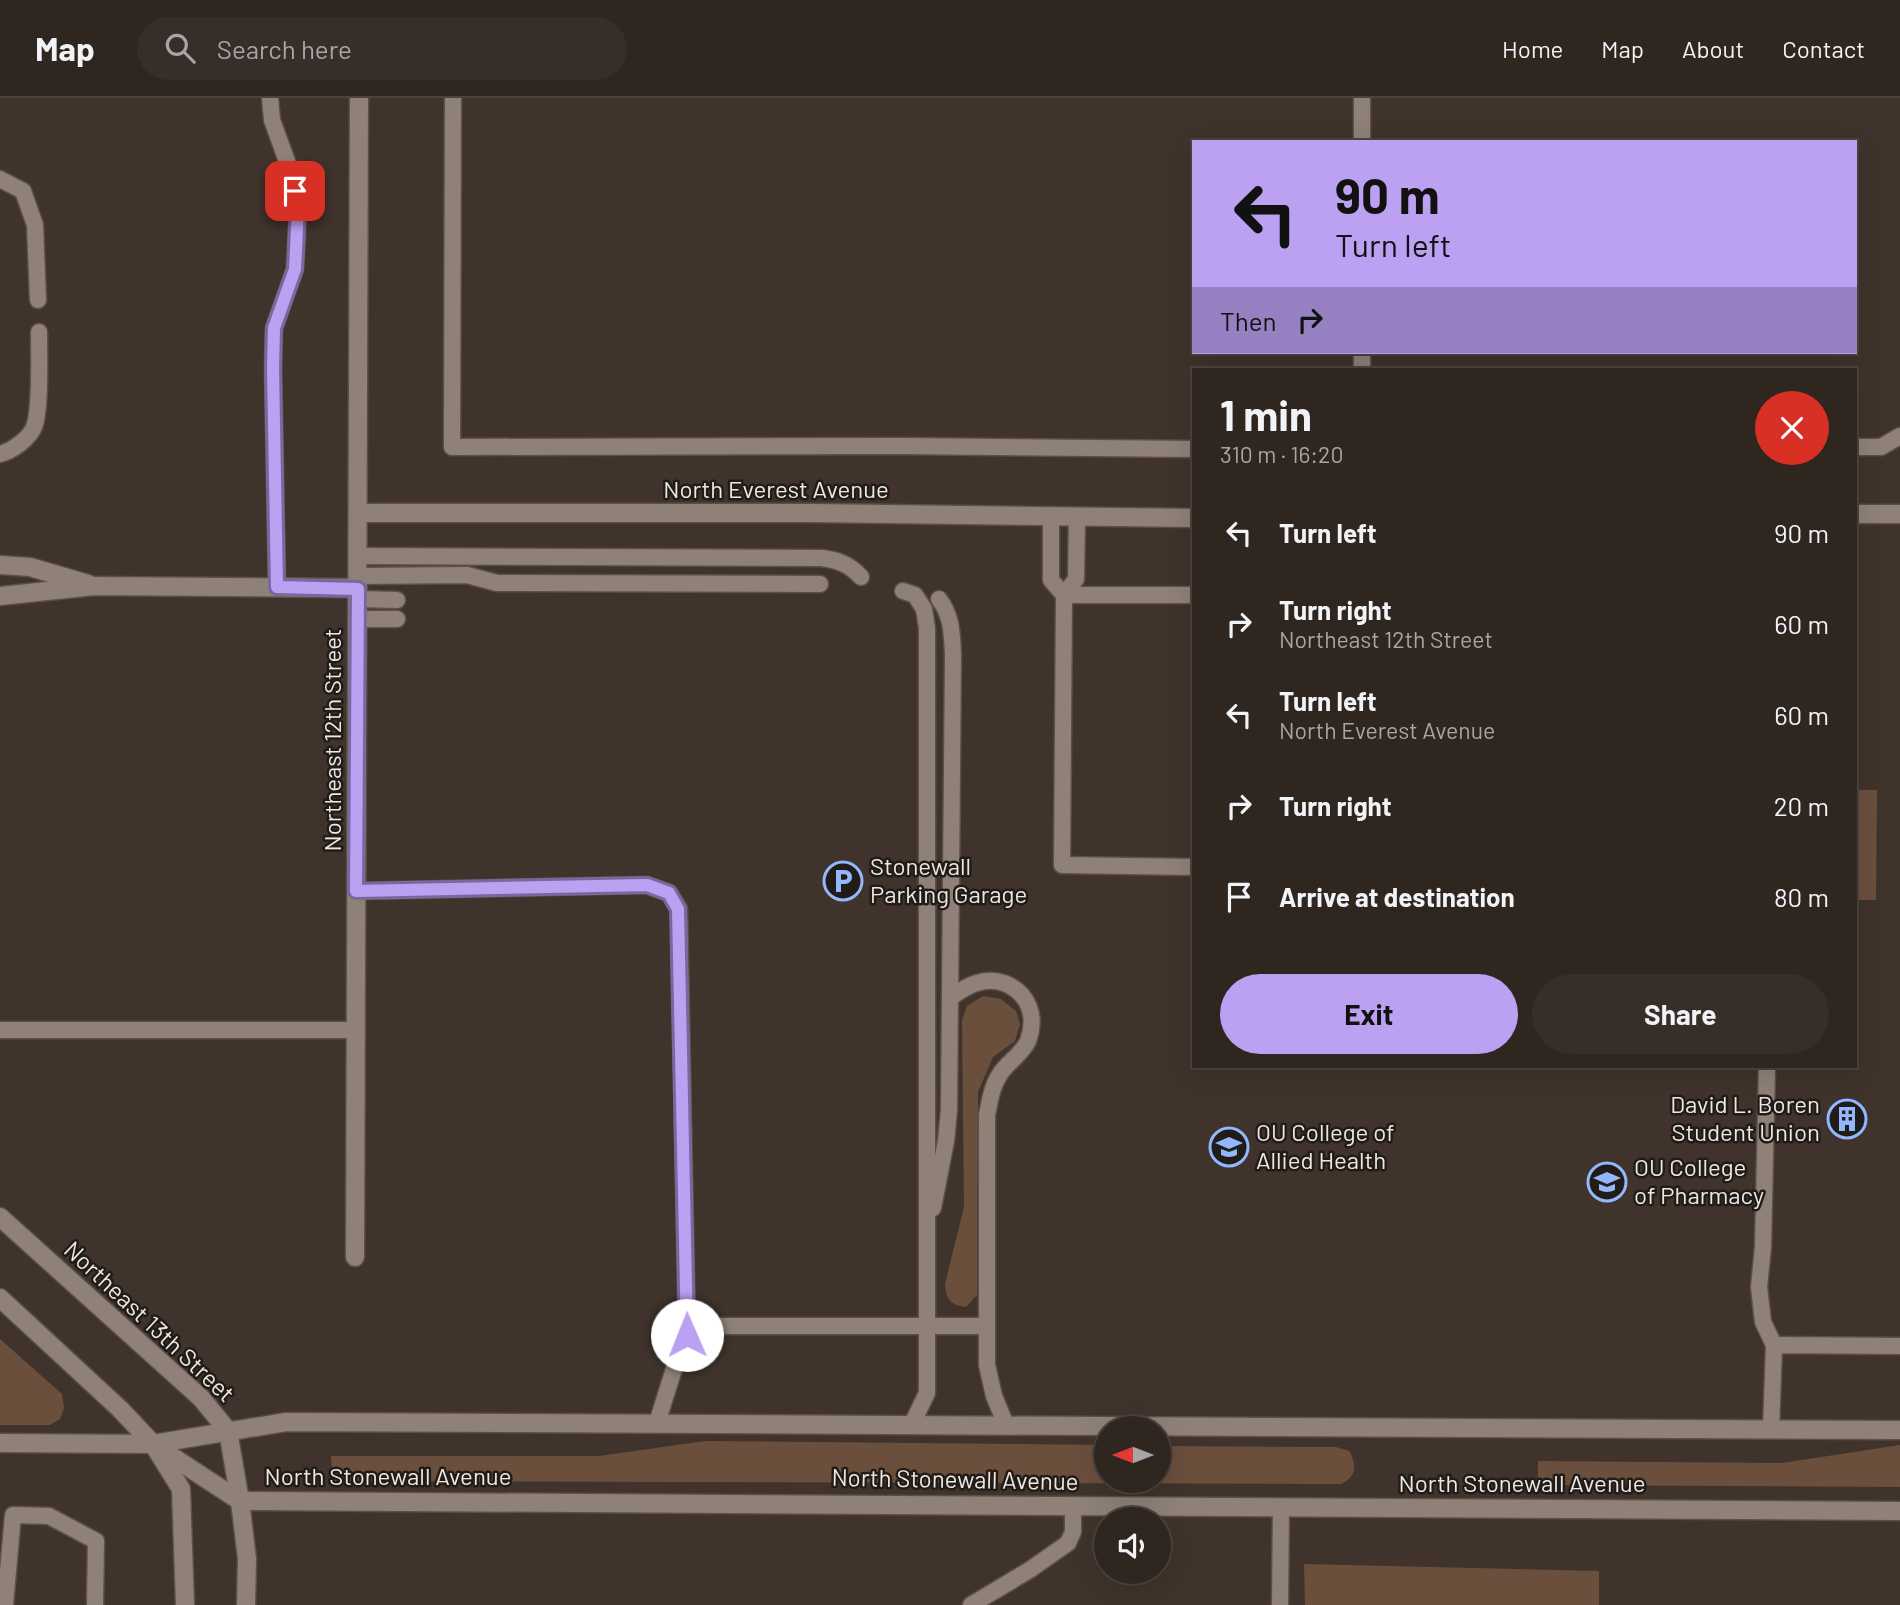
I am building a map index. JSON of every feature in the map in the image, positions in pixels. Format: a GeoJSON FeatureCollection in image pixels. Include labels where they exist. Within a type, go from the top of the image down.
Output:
{"type":"FeatureCollection","features":[{"type":"Feature","properties":{"kind":"main road","name":"Northeast 12th Street"},"geometry":{"type":"LineString","coordinates":[[355,1257],[359,98]]}},
{"type":"Feature","properties":{"kind":"main road","name":"North Everest Avenue"},"geometry":{"type":"LineString","coordinates":[[358,513],[812,513],[1192,518]]}},
{"type":"Feature","properties":{"kind":"main road"},"geometry":{"type":"LineString","coordinates":[[1857,514],[1900,514]]}},
{"type":"Feature","properties":{"kind":"main road"},"geometry":{"type":"LineString","coordinates":[[0,565],[30,567],[94,586]]}},
{"type":"Feature","properties":{"kind":"main road"},"geometry":{"type":"LineString","coordinates":[[0,596],[94,586],[358,588]]}},
{"type":"Feature","properties":{"kind":"main road","name":"Northeast 13th Street"},"geometry":{"type":"LineString","coordinates":[[0,1217],[201,1398],[228,1431],[247,1559],[246,1605]]}},
{"type":"Feature","properties":{"kind":"main road"},"geometry":{"type":"LineString","coordinates":[[0,1298],[120,1409],[153,1444],[181,1489],[185,1605]]}},
{"type":"Feature","properties":{"kind":"main road"},"geometry":{"type":"LineString","coordinates":[[0,1443],[153,1444],[286,1422],[1900,1430]]}},
{"type":"Feature","properties":{"kind":"main road","name":"North Stonewall Avenue"},"geometry":{"type":"LineString","coordinates":[[153,1444],[240,1501],[1900,1510]]}},
{"type":"Feature","properties":{"kind":"lane"},"geometry":{"type":"LineString","coordinates":[[270,98],[272,120],[292,175],[298,207],[295,269],[274,328],[277,587]]}},
{"type":"Feature","properties":{"kind":"lane"},"geometry":{"type":"LineString","coordinates":[[453,98],[452,447],[915,446],[1192,449]]}},
{"type":"Feature","properties":{"kind":"lane"},"geometry":{"type":"LineString","coordinates":[[1362,98],[1362,140]]}},
{"type":"Feature","properties":{"kind":"lane"},"geometry":{"type":"LineString","coordinates":[[0,179],[23,191],[35,225],[38,300]]}},
{"type":"Feature","properties":{"kind":"lane"},"geometry":{"type":"LineString","coordinates":[[0,454],[10,452],[34,428],[38,394],[39,332]]}},
{"type":"Feature","properties":{"kind":"lane"},"geometry":{"type":"LineString","coordinates":[[1857,447],[1881,447],[1900,436]]}},
{"type":"Feature","properties":{"kind":"lane"},"geometry":{"type":"LineString","coordinates":[[1051,517],[1051,580],[1064,595],[1192,595]]}},
{"type":"Feature","properties":{"kind":"lane"},"geometry":{"type":"LineString","coordinates":[[1077,517],[1076,579],[1064,595],[1062,865],[1192,867]]}},
{"type":"Feature","properties":{"kind":"lane"},"geometry":{"type":"LineString","coordinates":[[358,556],[821,558],[837,560],[852,567],[861,577]]}},
{"type":"Feature","properties":{"kind":"lane"},"geometry":{"type":"LineString","coordinates":[[358,588],[467,575],[497,583],[820,584]]}},
{"type":"Feature","properties":{"kind":"lane"},"geometry":{"type":"LineString","coordinates":[[358,588],[397,600]]}},
{"type":"Feature","properties":{"kind":"lane"},"geometry":{"type":"LineString","coordinates":[[903,591],[915,595],[924,609],[927,628],[927,1393],[912,1424]]}},
{"type":"Feature","properties":{"kind":"lane"},"geometry":{"type":"LineString","coordinates":[[927,1242],[946,1141],[949,1110],[953,654],[952,628],[947,609],[939,599]]}},
{"type":"Feature","properties":{"kind":"lane"},"geometry":{"type":"LineString","coordinates":[[358,619],[397,619]]}},
{"type":"Feature","properties":{"kind":"lane"},"geometry":{"type":"LineString","coordinates":[[356,891],[647,885],[669,893],[678,909],[687,1335],[678,1353],[657,1423]]}},
{"type":"Feature","properties":{"kind":"lane"},"geometry":{"type":"LineString","coordinates":[[950,998],[966,986],[984,981],[1002,982],[1018,990],[1030,1004],[1028,1040],[1020,1053],[999,1075],[991,1092],[987,1115],[987,1365],[994,1396],[1006,1424]]}},
{"type":"Feature","properties":{"kind":"lane"},"geometry":{"type":"LineString","coordinates":[[0,1030],[356,1030]]}},
{"type":"Feature","properties":{"kind":"lane"},"geometry":{"type":"LineString","coordinates":[[1767,1068],[1763,1247],[1759,1287],[1763,1322],[1774,1345],[1771,1430]]}},
{"type":"Feature","properties":{"kind":"lane"},"geometry":{"type":"LineString","coordinates":[[687,1335],[703,1326],[986,1326]]}},
{"type":"Feature","properties":{"kind":"lane"},"geometry":{"type":"LineString","coordinates":[[1774,1345],[1900,1346]]}},
{"type":"Feature","properties":{"kind":"lane"},"geometry":{"type":"LineString","coordinates":[[971,1605],[1068,1543],[1073,1532],[1073,1506]]}},
{"type":"Feature","properties":{"kind":"lane"},"geometry":{"type":"LineString","coordinates":[[1280,1605],[1281,1507]]}},
{"type":"Feature","properties":{"kind":"lane"},"geometry":{"type":"LineString","coordinates":[[5,1605],[13,1515],[49,1516],[96,1541],[95,1605]]}},
{"type":"Feature","properties":{"kind":"shaded area"},"geometry":{"type":"Polygon","coordinates":[[[1857,790],[1877,790],[1876,900],[1857,900],[1857,790]]]}},
{"type":"Feature","properties":{"kind":"shaded area"},"geometry":{"type":"Polygon","coordinates":[[[983,996],[1001,999],[1016,1011],[1020,1024],[1015,1041],[993,1057],[978,1092],[977,1295],[966,1307],[956,1305],[950,1300],[945,1284],[964,1207],[962,1020],[967,1006],[983,996]]]}},
{"type":"Feature","properties":{"kind":"shaded area"},"geometry":{"type":"Polygon","coordinates":[[[0,1339],[62,1394],[64,1408],[60,1419],[50,1425],[0,1425],[0,1339]]]}},
{"type":"Feature","properties":{"kind":"shaded area"},"geometry":{"type":"Polygon","coordinates":[[[705,1441],[1094,1445],[1094,1483],[333,1481],[331,1456],[599,1456],[705,1441]]]}},
{"type":"Feature","properties":{"kind":"shaded area"},"geometry":{"type":"Polygon","coordinates":[[[1900,1445],[1900,1487],[1538,1485],[1538,1461],[1782,1463],[1900,1445]]]}},
{"type":"Feature","properties":{"kind":"shaded area"},"geometry":{"type":"Polygon","coordinates":[[[1171,1446],[1336,1447],[1349,1451],[1354,1465],[1353,1474],[1341,1484],[1171,1483],[1171,1446]]]}},
{"type":"Feature","properties":{"kind":"shaded area"},"geometry":{"type":"Polygon","coordinates":[[[1304,1564],[1599,1571],[1599,1605],[1305,1605],[1304,1564]]]}},
{"type":"Feature","properties":{"kind":"place","name":"Stonewall Parking Garage"},"geometry":{"type":"Point","coordinates":[843,881]}},
{"type":"Feature","properties":{"kind":"place","name":"David L. Boren Student Union"},"geometry":{"type":"Point","coordinates":[1847,1119]}},
{"type":"Feature","properties":{"kind":"place","name":"OU College of Allied Health"},"geometry":{"type":"Point","coordinates":[1229,1147]}},
{"type":"Feature","properties":{"kind":"place","name":"OU College of Pharmacy"},"geometry":{"type":"Point","coordinates":[1607,1182]}},
{"type":"Feature","properties":{"kind":"route"},"geometry":{"type":"LineString","coordinates":[[295,191],[298,207],[295,269],[274,328],[277,587],[358,589],[356,891],[647,885],[669,893],[678,909],[687,1335]]}}]}
